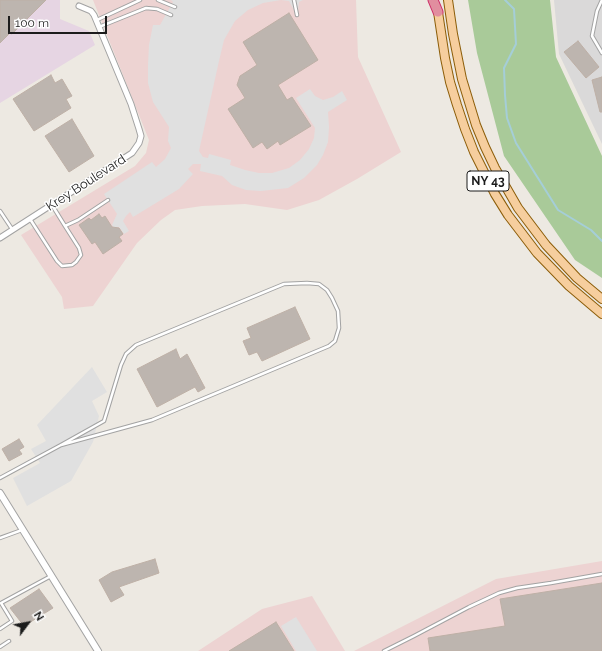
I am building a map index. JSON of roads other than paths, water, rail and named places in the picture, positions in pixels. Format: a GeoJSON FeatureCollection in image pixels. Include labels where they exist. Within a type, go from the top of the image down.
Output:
{"type":"FeatureCollection","features":[{"type":"Feature","properties":{"kind":"highway"},"geometry":{"type":"LineString","coordinates":[[433,0],[438,12]]}},
{"type":"Feature","properties":{"kind":"highway"},"geometry":{"type":"LineString","coordinates":[[436,0],[438,12]]}},
{"type":"Feature","properties":{"kind":"main road","name":"NY 43"},"geometry":{"type":"LineString","coordinates":[[448,0],[462,79],[476,125],[495,168],[518,208],[546,245],[577,278],[602,299]]}},
{"type":"Feature","properties":{"kind":"main road","name":"NY 43"},"geometry":{"type":"LineString","coordinates":[[438,12],[445,58],[457,105],[474,152],[495,194],[537,253],[569,286],[602,314]]}},
{"type":"Feature","properties":{"kind":"street","name":"Krey Boulevard"},"geometry":{"type":"LineString","coordinates":[[0,238],[132,153],[139,142],[139,129],[132,104],[96,20],[91,11],[79,6]]}},
{"type":"Feature","properties":{"kind":"street"},"geometry":{"type":"LineString","coordinates":[[0,493],[98,651]]}},
{"type":"Feature","properties":{"kind":"lane"},"geometry":{"type":"LineString","coordinates":[[96,20],[140,0]]}},
{"type":"Feature","properties":{"kind":"lane"},"geometry":{"type":"LineString","coordinates":[[158,0],[175,7]]}},
{"type":"Feature","properties":{"kind":"lane"},"geometry":{"type":"LineString","coordinates":[[294,0],[297,15]]}},
{"type":"Feature","properties":{"kind":"lane"},"geometry":{"type":"LineString","coordinates":[[602,0],[597,11],[592,36],[602,53]]}},
{"type":"Feature","properties":{"kind":"lane"},"geometry":{"type":"LineString","coordinates":[[99,27],[146,8],[157,9],[171,15]]}},
{"type":"Feature","properties":{"kind":"lane"},"geometry":{"type":"LineString","coordinates":[[66,226],[78,220],[108,200]]}},
{"type":"Feature","properties":{"kind":"lane"},"geometry":{"type":"LineString","coordinates":[[30,218],[57,261],[62,266],[72,265],[81,255],[79,248],[52,205]]}},
{"type":"Feature","properties":{"kind":"lane"},"geometry":{"type":"LineString","coordinates":[[0,211],[12,230]]}},
{"type":"Feature","properties":{"kind":"lane"},"geometry":{"type":"LineString","coordinates":[[0,478],[104,420],[121,365],[126,354],[136,346],[284,284],[319,284],[327,290],[332,298],[338,311],[339,328],[335,341],[328,346],[152,420],[61,445]]}},
{"type":"Feature","properties":{"kind":"lane"},"geometry":{"type":"LineString","coordinates":[[0,538],[23,530]]}},
{"type":"Feature","properties":{"kind":"lane"},"geometry":{"type":"LineString","coordinates":[[384,651],[499,593],[517,588],[602,574]]}},
{"type":"Feature","properties":{"kind":"lane"},"geometry":{"type":"LineString","coordinates":[[0,629],[12,621],[1,603],[51,576]]}},
{"type":"Feature","properties":{"kind":"lane"},"geometry":{"type":"LineString","coordinates":[[0,647],[9,642]]}},
{"type":"Feature","properties":{"kind":"waterway"},"geometry":{"type":"LineString","coordinates":[[505,0],[514,9],[516,44],[504,68],[507,118],[516,143],[558,210],[591,230],[602,241]]}}]}
